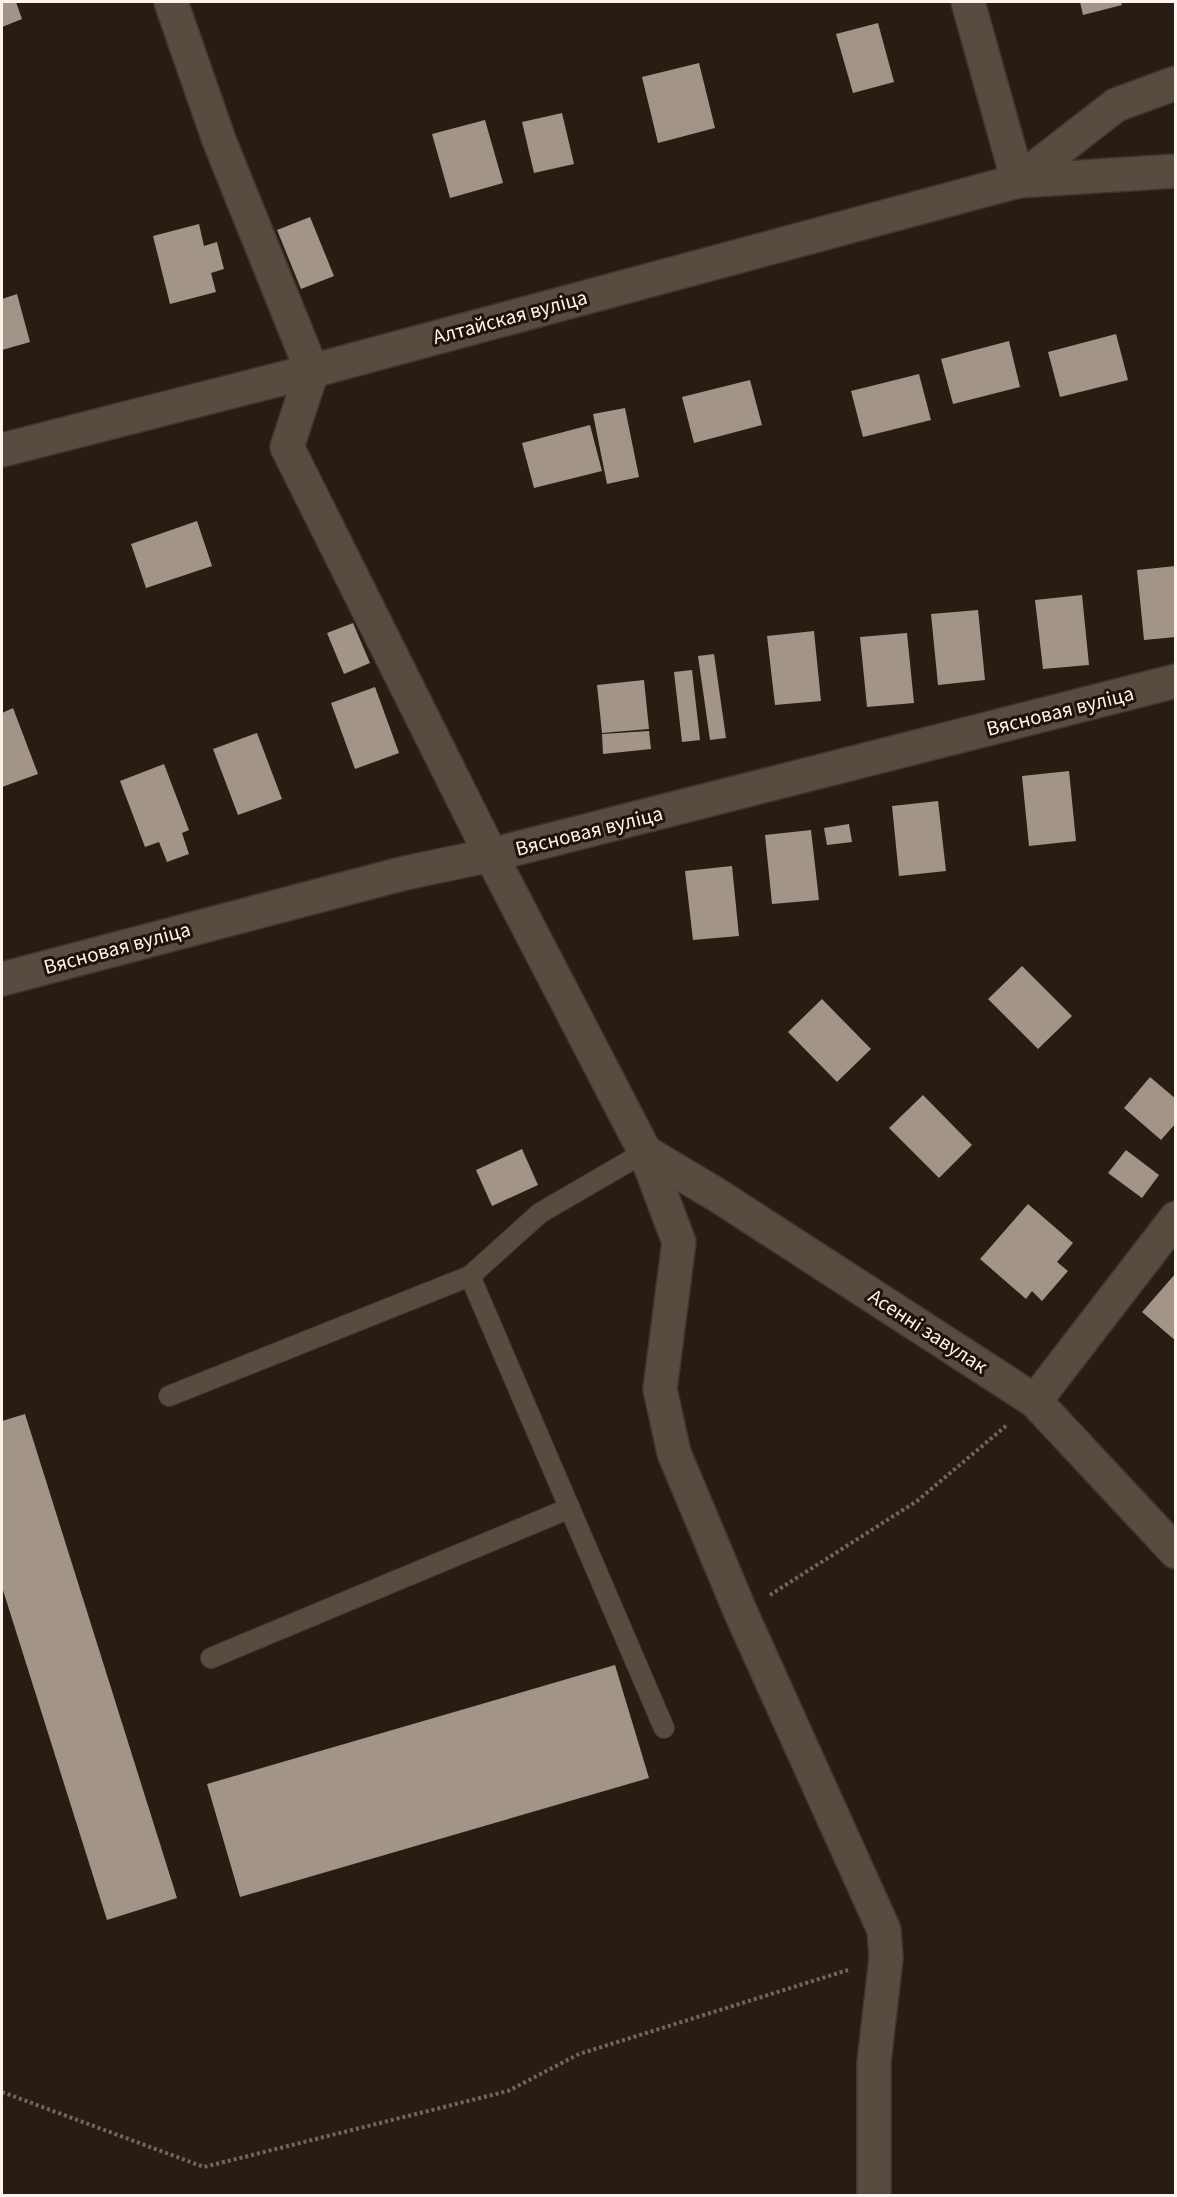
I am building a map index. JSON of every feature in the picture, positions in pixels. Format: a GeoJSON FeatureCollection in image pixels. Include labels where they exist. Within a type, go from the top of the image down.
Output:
{"type":"FeatureCollection","features":[{"type":"Feature","properties":{"kind":"street"},"geometry":{"type":"LineString","coordinates":[[171,2],[219,140],[312,370],[287,447],[491,855],[645,1152],[679,1242],[660,1389],[674,1453],[741,1613],[884,1930],[886,1958],[874,2062],[874,2196]]}},
{"type":"Feature","properties":{"kind":"street"},"geometry":{"type":"LineString","coordinates":[[968,2],[1018,181]]}},
{"type":"Feature","properties":{"kind":"street","name":"Алтайская вуліца"},"geometry":{"type":"LineString","coordinates":[[1018,181],[1116,105],[1176,83]]}},
{"type":"Feature","properties":{"kind":"street","name":"Алтайская вуліца"},"geometry":{"type":"LineString","coordinates":[[2,450],[312,370],[1018,181],[1176,171]]}},
{"type":"Feature","properties":{"kind":"street","name":"Вясновая вуліца"},"geometry":{"type":"LineString","coordinates":[[2,979],[405,873],[491,855],[1176,681]]}},
{"type":"Feature","properties":{"kind":"street","name":"Асенні завулак"},"geometry":{"type":"LineString","coordinates":[[645,1152],[717,1195],[1035,1401],[1176,1552]]}},
{"type":"Feature","properties":{"kind":"street"},"geometry":{"type":"LineString","coordinates":[[1035,1401],[1176,1218]]}},
{"type":"Feature","properties":{"kind":"lane"},"geometry":{"type":"LineString","coordinates":[[169,1396],[470,1276],[540,1213],[645,1152]]}},
{"type":"Feature","properties":{"kind":"lane"},"geometry":{"type":"LineString","coordinates":[[470,1276],[664,1728]]}},
{"type":"Feature","properties":{"kind":"lane"},"geometry":{"type":"LineString","coordinates":[[211,1658],[570,1508]]}},
{"type":"Feature","properties":{"kind":"path"},"geometry":{"type":"LineString","coordinates":[[741,1613],[917,1502],[1035,1401]]}},
{"type":"Feature","properties":{"kind":"path"},"geometry":{"type":"LineString","coordinates":[[2,2092],[204,2166],[508,2091],[579,2054],[886,1958]]}},
{"type":"Feature","properties":{"kind":"building"},"geometry":{"type":"Polygon","coordinates":[[[2,2],[16,2],[22,19],[2,27],[2,2]]]}},
{"type":"Feature","properties":{"kind":"building"},"geometry":{"type":"Polygon","coordinates":[[[1080,2],[1121,2],[1122,5],[1083,15],[1080,2]]]}},
{"type":"Feature","properties":{"kind":"building"},"geometry":{"type":"Polygon","coordinates":[[[878,23],[894,82],[853,93],[836,34],[878,23]]]}},
{"type":"Feature","properties":{"kind":"building"},"geometry":{"type":"Polygon","coordinates":[[[699,63],[715,128],[658,143],[642,77],[699,63]]]}},
{"type":"Feature","properties":{"kind":"building"},"geometry":{"type":"Polygon","coordinates":[[[562,113],[574,164],[534,173],[522,122],[562,113]]]}},
{"type":"Feature","properties":{"kind":"building"},"geometry":{"type":"Polygon","coordinates":[[[485,120],[503,183],[450,198],[432,134],[485,120]]]}},
{"type":"Feature","properties":{"kind":"building"},"geometry":{"type":"Polygon","coordinates":[[[310,217],[334,276],[301,289],[277,230],[310,217]]]}},
{"type":"Feature","properties":{"kind":"building"},"geometry":{"type":"Polygon","coordinates":[[[199,224],[204,246],[217,242],[224,269],[211,273],[216,292],[170,304],[153,236],[199,224]]]}},
{"type":"Feature","properties":{"kind":"building"},"geometry":{"type":"Polygon","coordinates":[[[17,294],[30,342],[2,350],[2,299],[17,294]]]}},
{"type":"Feature","properties":{"kind":"building"},"geometry":{"type":"Polygon","coordinates":[[[1116,334],[1128,380],[1060,397],[1048,352],[1116,334]]]}},
{"type":"Feature","properties":{"kind":"building"},"geometry":{"type":"Polygon","coordinates":[[[1009,341],[1020,387],[953,404],[941,359],[1009,341]]]}},
{"type":"Feature","properties":{"kind":"building"},"geometry":{"type":"Polygon","coordinates":[[[919,374],[931,420],[863,437],[851,391],[919,374]]]}},
{"type":"Feature","properties":{"kind":"building"},"geometry":{"type":"Polygon","coordinates":[[[750,380],[762,425],[694,443],[682,397],[750,380]]]}},
{"type":"Feature","properties":{"kind":"building"},"geometry":{"type":"Polygon","coordinates":[[[625,408],[639,477],[607,484],[593,414],[625,408]]]}},
{"type":"Feature","properties":{"kind":"building"},"geometry":{"type":"Polygon","coordinates":[[[590,425],[602,471],[534,488],[522,443],[590,425]]]}},
{"type":"Feature","properties":{"kind":"building"},"geometry":{"type":"Polygon","coordinates":[[[197,521],[212,566],[146,588],[131,544],[197,521]]]}},
{"type":"Feature","properties":{"kind":"building"},"geometry":{"type":"Polygon","coordinates":[[[1176,566],[1176,637],[1144,640],[1137,570],[1176,566]]]}},
{"type":"Feature","properties":{"kind":"building"},"geometry":{"type":"Polygon","coordinates":[[[1082,595],[1089,665],[1043,669],[1035,600],[1082,595]]]}},
{"type":"Feature","properties":{"kind":"building"},"geometry":{"type":"Polygon","coordinates":[[[978,610],[985,680],[938,685],[931,614],[978,610]]]}},
{"type":"Feature","properties":{"kind":"building"},"geometry":{"type":"Polygon","coordinates":[[[353,623],[370,663],[344,674],[327,633],[353,623]]]}},
{"type":"Feature","properties":{"kind":"building"},"geometry":{"type":"Polygon","coordinates":[[[814,631],[821,701],[775,705],[767,636],[814,631]]]}},
{"type":"Feature","properties":{"kind":"building"},"geometry":{"type":"Polygon","coordinates":[[[907,633],[914,703],[867,707],[860,637],[907,633]]]}},
{"type":"Feature","properties":{"kind":"building"},"geometry":{"type":"Polygon","coordinates":[[[714,654],[726,738],[710,740],[698,656],[714,654]]]}},
{"type":"Feature","properties":{"kind":"building"},"geometry":{"type":"Polygon","coordinates":[[[692,670],[700,740],[682,742],[674,672],[692,670]]]}},
{"type":"Feature","properties":{"kind":"building"},"geometry":{"type":"Polygon","coordinates":[[[644,680],[649,729],[602,733],[597,685],[644,680]]]}},
{"type":"Feature","properties":{"kind":"building"},"geometry":{"type":"Polygon","coordinates":[[[375,687],[399,753],[355,769],[331,703],[375,687]]]}},
{"type":"Feature","properties":{"kind":"building"},"geometry":{"type":"Polygon","coordinates":[[[13,708],[38,774],[2,787],[2,713],[13,708]]]}},
{"type":"Feature","properties":{"kind":"building"},"geometry":{"type":"Polygon","coordinates":[[[649,731],[651,749],[603,754],[602,734],[649,731]]]}},
{"type":"Feature","properties":{"kind":"building"},"geometry":{"type":"Polygon","coordinates":[[[257,733],[282,799],[238,815],[213,749],[257,733]]]}},
{"type":"Feature","properties":{"kind":"building"},"geometry":{"type":"Polygon","coordinates":[[[164,764],[189,830],[182,833],[189,854],[167,862],[159,842],[145,847],[120,781],[164,764]]]}},
{"type":"Feature","properties":{"kind":"building"},"geometry":{"type":"Polygon","coordinates":[[[1069,771],[1076,841],[1029,846],[1022,776],[1069,771]]]}},
{"type":"Feature","properties":{"kind":"building"},"geometry":{"type":"Polygon","coordinates":[[[938,801],[946,871],[899,876],[892,806],[938,801]]]}},
{"type":"Feature","properties":{"kind":"building"},"geometry":{"type":"Polygon","coordinates":[[[849,824],[852,842],[827,845],[824,828],[849,824]]]}},
{"type":"Feature","properties":{"kind":"building"},"geometry":{"type":"Polygon","coordinates":[[[811,830],[819,900],[772,904],[765,835],[811,830]]]}},
{"type":"Feature","properties":{"kind":"building"},"geometry":{"type":"Polygon","coordinates":[[[732,866],[739,936],[693,940],[685,871],[732,866]]]}},
{"type":"Feature","properties":{"kind":"building"},"geometry":{"type":"Polygon","coordinates":[[[1022,966],[1072,1016],[1038,1049],[988,999],[1022,966]]]}},
{"type":"Feature","properties":{"kind":"building"},"geometry":{"type":"Polygon","coordinates":[[[822,999],[871,1049],[837,1082],[788,1032],[822,999]]]}},
{"type":"Feature","properties":{"kind":"building"},"geometry":{"type":"Polygon","coordinates":[[[1150,1077],[1176,1099],[1176,1123],[1161,1140],[1124,1108],[1150,1077]]]}},
{"type":"Feature","properties":{"kind":"building"},"geometry":{"type":"Polygon","coordinates":[[[923,1095],[972,1145],[939,1178],[889,1128],[923,1095]]]}},
{"type":"Feature","properties":{"kind":"building"},"geometry":{"type":"Polygon","coordinates":[[[522,1149],[538,1185],[492,1206],[476,1170],[522,1149]]]}},
{"type":"Feature","properties":{"kind":"building"},"geometry":{"type":"Polygon","coordinates":[[[1126,1150],[1159,1175],[1142,1198],[1108,1173],[1126,1150]]]}},
{"type":"Feature","properties":{"kind":"building"},"geometry":{"type":"Polygon","coordinates":[[[1028,1204],[1073,1243],[1057,1262],[1068,1271],[1042,1301],[1032,1291],[1026,1299],[980,1259],[1028,1204]]]}},
{"type":"Feature","properties":{"kind":"building"},"geometry":{"type":"Polygon","coordinates":[[[1176,1273],[1176,1341],[1142,1312],[1176,1273]]]}},
{"type":"Feature","properties":{"kind":"building"},"geometry":{"type":"Polygon","coordinates":[[[25,1414],[177,1898],[107,1920],[2,1587],[2,1421],[25,1414]]]}},
{"type":"Feature","properties":{"kind":"building"},"geometry":{"type":"Polygon","coordinates":[[[615,1665],[649,1778],[240,1897],[207,1784],[615,1665]]]}}]}
